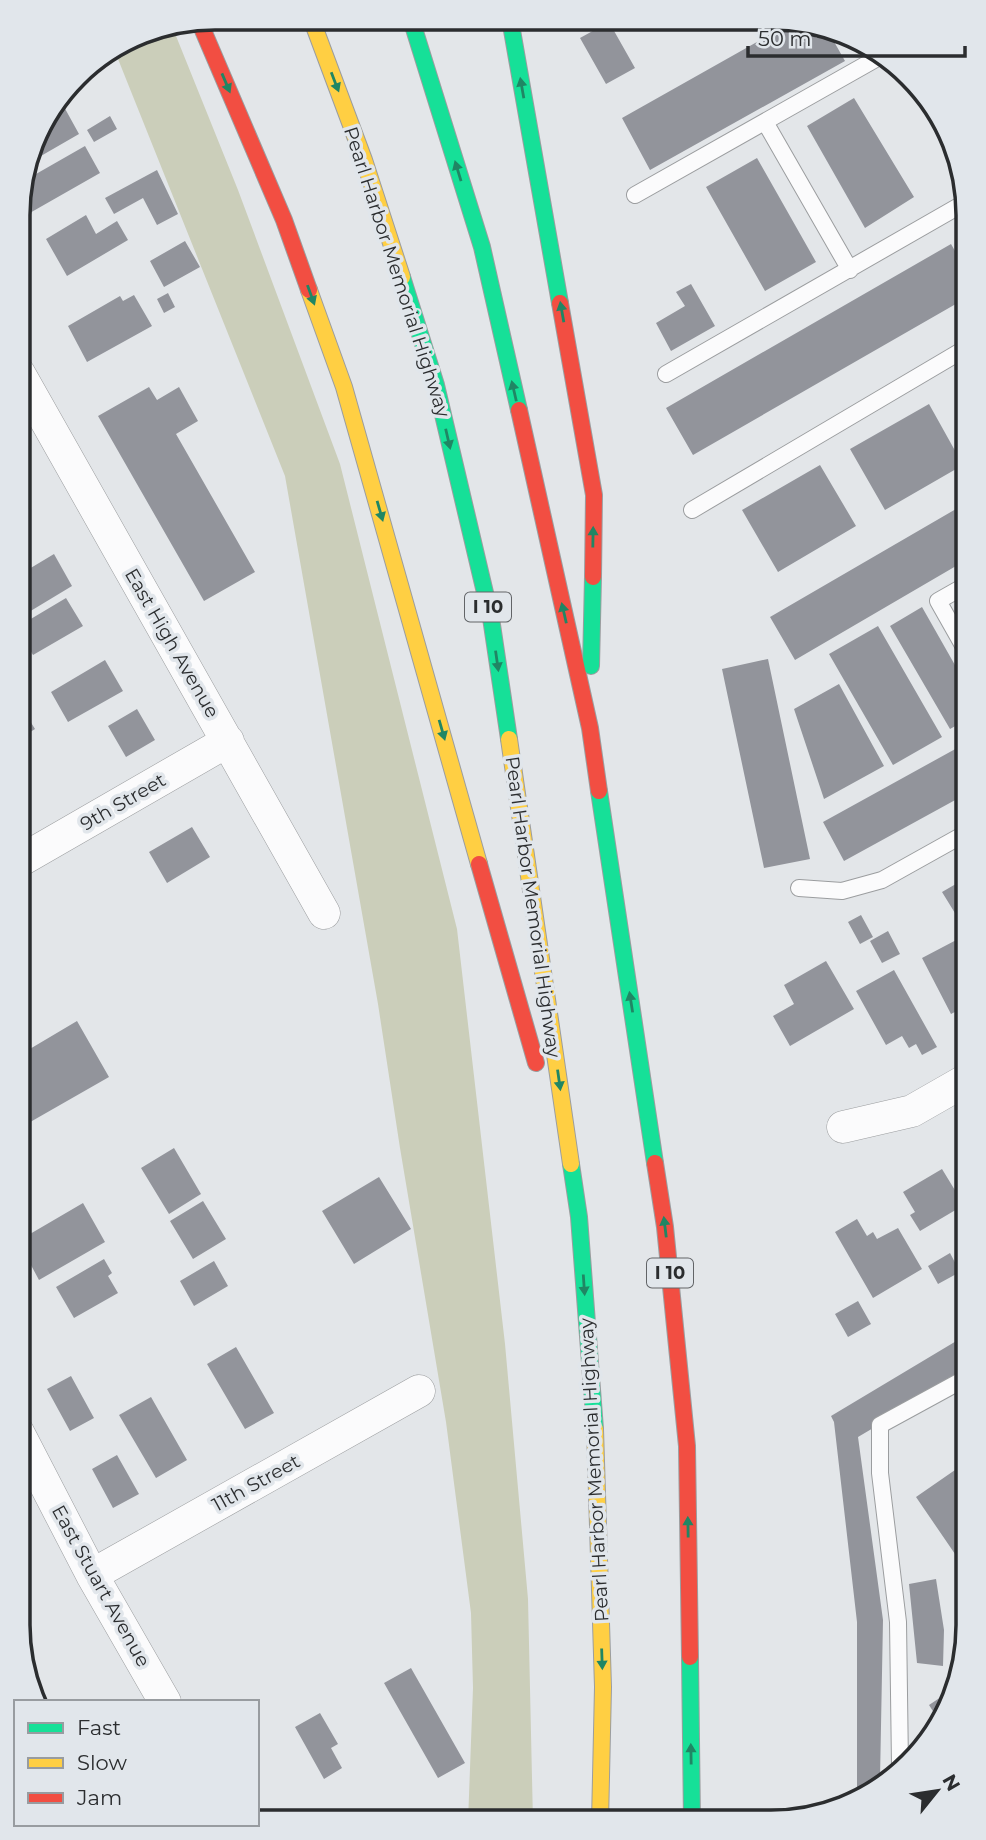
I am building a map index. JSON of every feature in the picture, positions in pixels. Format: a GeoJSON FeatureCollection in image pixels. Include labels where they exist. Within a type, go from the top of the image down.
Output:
{"type":"FeatureCollection","features":[{"type":"Feature","properties":{"kind":"highway"},"geometry":{"type":"LineString","coordinates":[[204,30],[284,220],[344,387],[579,1217]]}},
{"type":"Feature","properties":{"kind":"highway","name":"Pearl Harbor Memorial Highway"},"geometry":{"type":"LineString","coordinates":[[315,30],[364,160],[436,385],[491,618],[579,1217],[596,1438],[603,1687],[600,1810]]}},
{"type":"Feature","properties":{"kind":"highway","name":"I 10"},"geometry":{"type":"LineString","coordinates":[[414,30],[482,247],[590,728],[665,1227],[687,1446],[692,1810]]}},
{"type":"Feature","properties":{"kind":"highway"},"geometry":{"type":"LineString","coordinates":[[512,30],[594,495],[590,728]]}},
{"type":"Feature","properties":{"kind":"street","name":"East High Avenue"},"geometry":{"type":"LineString","coordinates":[[30,401],[228,741],[324,913]]}},
{"type":"Feature","properties":{"kind":"street","name":"9th Street"},"geometry":{"type":"LineString","coordinates":[[30,855],[228,741]]}},
{"type":"Feature","properties":{"kind":"street"},"geometry":{"type":"LineString","coordinates":[[843,1127],[912,1111],[956,1086]]}},
{"type":"Feature","properties":{"kind":"street","name":"11th Street"},"geometry":{"type":"LineString","coordinates":[[92,1575],[419,1391]]}},
{"type":"Feature","properties":{"kind":"street","name":"East Stuart Avenue"},"geometry":{"type":"LineString","coordinates":[[30,1455],[92,1575],[164,1700]]}},
{"type":"Feature","properties":{"kind":"lane"},"geometry":{"type":"LineString","coordinates":[[635,195],[873,60]]}},
{"type":"Feature","properties":{"kind":"lane"},"geometry":{"type":"LineString","coordinates":[[765,122],[850,270]]}},
{"type":"Feature","properties":{"kind":"lane"},"geometry":{"type":"LineString","coordinates":[[666,373],[956,208]]}},
{"type":"Feature","properties":{"kind":"lane"},"geometry":{"type":"LineString","coordinates":[[692,510],[956,354]]}},
{"type":"Feature","properties":{"kind":"lane"},"geometry":{"type":"LineString","coordinates":[[956,591],[938,601],[956,633]]}},
{"type":"Feature","properties":{"kind":"lane"},"geometry":{"type":"LineString","coordinates":[[799,888],[842,891],[882,880],[956,839]]}},
{"type":"Feature","properties":{"kind":"lane"},"geometry":{"type":"LineString","coordinates":[[901,1757],[898,1622],[880,1473],[880,1425],[956,1384]]}},
{"type":"Feature","properties":{"kind":"green space"},"geometry":{"type":"Polygon","coordinates":[[[175,34],[238,190],[340,464],[457,929],[505,1344],[528,1599],[533,1810],[468,1810],[473,1688],[471,1613],[446,1422],[378,1004],[285,476],[118,58],[144,44],[175,34]]]}},
{"type":"Feature","properties":{"kind":"building"},"geometry":{"type":"Polygon","coordinates":[[[594,30],[614,30],[635,68],[606,84],[580,38],[594,30]]]}},
{"type":"Feature","properties":{"kind":"building"},"geometry":{"type":"Polygon","coordinates":[[[778,30],[807,33],[816,38],[834,41],[845,61],[650,170],[622,118],[778,30]]]}},
{"type":"Feature","properties":{"kind":"building"},"geometry":{"type":"Polygon","coordinates":[[[854,98],[914,197],[865,228],[807,126],[854,98]]]}},
{"type":"Feature","properties":{"kind":"building"},"geometry":{"type":"Polygon","coordinates":[[[64,108],[79,134],[39,157],[64,108]]]}},
{"type":"Feature","properties":{"kind":"building"},"geometry":{"type":"Polygon","coordinates":[[[110,116],[117,129],[94,142],[87,130],[110,116]]]}},
{"type":"Feature","properties":{"kind":"building"},"geometry":{"type":"Polygon","coordinates":[[[85,146],[100,173],[30,213],[34,175],[85,146]]]}},
{"type":"Feature","properties":{"kind":"building"},"geometry":{"type":"Polygon","coordinates":[[[757,158],[816,262],[765,291],[706,187],[757,158]]]}},
{"type":"Feature","properties":{"kind":"building"},"geometry":{"type":"Polygon","coordinates":[[[157,170],[178,214],[157,225],[143,198],[114,214],[105,198],[157,170]]]}},
{"type":"Feature","properties":{"kind":"building"},"geometry":{"type":"Polygon","coordinates":[[[86,215],[96,234],[117,221],[128,240],[67,276],[46,239],[86,215]]]}},
{"type":"Feature","properties":{"kind":"building"},"geometry":{"type":"Polygon","coordinates":[[[185,241],[200,267],[164,287],[150,261],[185,241]]]}},
{"type":"Feature","properties":{"kind":"building"},"geometry":{"type":"Polygon","coordinates":[[[951,244],[956,253],[956,304],[693,455],[666,408],[951,244]]]}},
{"type":"Feature","properties":{"kind":"building"},"geometry":{"type":"Polygon","coordinates":[[[691,284],[715,326],[671,351],[656,323],[685,306],[676,292],[691,284]]]}},
{"type":"Feature","properties":{"kind":"building"},"geometry":{"type":"Polygon","coordinates":[[[168,293],[175,307],[164,313],[157,299],[168,293]]]}},
{"type":"Feature","properties":{"kind":"building"},"geometry":{"type":"Polygon","coordinates":[[[134,295],[152,326],[87,362],[68,326],[120,296],[123,301],[134,295]]]}},
{"type":"Feature","properties":{"kind":"building"},"geometry":{"type":"Polygon","coordinates":[[[149,387],[157,400],[179,387],[198,421],[176,434],[255,572],[204,601],[98,416],[149,387]]]}},
{"type":"Feature","properties":{"kind":"building"},"geometry":{"type":"Polygon","coordinates":[[[929,404],[956,452],[956,469],[885,510],[850,449],[929,404]]]}},
{"type":"Feature","properties":{"kind":"building"},"geometry":{"type":"Polygon","coordinates":[[[820,465],[856,526],[778,572],[742,510],[820,465]]]}},
{"type":"Feature","properties":{"kind":"building"},"geometry":{"type":"Polygon","coordinates":[[[956,509],[956,566],[795,660],[770,617],[956,509]]]}},
{"type":"Feature","properties":{"kind":"building"},"geometry":{"type":"Polygon","coordinates":[[[54,554],[72,586],[30,611],[30,568],[54,554]]]}},
{"type":"Feature","properties":{"kind":"building"},"geometry":{"type":"Polygon","coordinates":[[[66,598],[83,626],[33,655],[30,650],[30,619],[66,598]]]}},
{"type":"Feature","properties":{"kind":"building"},"geometry":{"type":"Polygon","coordinates":[[[922,607],[956,667],[956,726],[950,729],[890,626],[922,607]]]}},
{"type":"Feature","properties":{"kind":"building"},"geometry":{"type":"Polygon","coordinates":[[[878,626],[942,737],[893,765],[829,654],[878,626]]]}},
{"type":"Feature","properties":{"kind":"building"},"geometry":{"type":"Polygon","coordinates":[[[768,659],[810,859],[764,868],[722,669],[768,659]]]}},
{"type":"Feature","properties":{"kind":"building"},"geometry":{"type":"Polygon","coordinates":[[[105,660],[123,691],[68,722],[51,692],[105,660]]]}},
{"type":"Feature","properties":{"kind":"building"},"geometry":{"type":"Polygon","coordinates":[[[839,684],[884,766],[824,799],[794,709],[839,684]]]}},
{"type":"Feature","properties":{"kind":"building"},"geometry":{"type":"Polygon","coordinates":[[[137,709],[155,740],[126,757],[108,726],[137,709]]]}},
{"type":"Feature","properties":{"kind":"building"},"geometry":{"type":"Polygon","coordinates":[[[956,749],[956,800],[844,861],[823,822],[956,749]]]}},
{"type":"Feature","properties":{"kind":"building"},"geometry":{"type":"Polygon","coordinates":[[[192,827],[210,857],[167,883],[149,852],[192,827]]]}},
{"type":"Feature","properties":{"kind":"building"},"geometry":{"type":"Polygon","coordinates":[[[956,884],[956,915],[942,892],[956,884]]]}},
{"type":"Feature","properties":{"kind":"building"},"geometry":{"type":"Polygon","coordinates":[[[861,915],[873,937],[860,944],[848,922],[861,915]]]}},
{"type":"Feature","properties":{"kind":"building"},"geometry":{"type":"Polygon","coordinates":[[[888,931],[900,954],[882,963],[870,941],[888,931]]]}},
{"type":"Feature","properties":{"kind":"building"},"geometry":{"type":"Polygon","coordinates":[[[956,940],[956,1011],[951,1014],[922,958],[956,940]]]}},
{"type":"Feature","properties":{"kind":"building"},"geometry":{"type":"Polygon","coordinates":[[[826,961],[854,1009],[790,1046],[773,1016],[794,1004],[784,985],[826,961]]]}},
{"type":"Feature","properties":{"kind":"building"},"geometry":{"type":"Polygon","coordinates":[[[894,970],[937,1047],[922,1055],[916,1044],[909,1048],[902,1036],[886,1045],[856,991],[894,970]]]}},
{"type":"Feature","properties":{"kind":"building"},"geometry":{"type":"Polygon","coordinates":[[[77,1021],[109,1077],[30,1122],[30,1049],[77,1021]]]}},
{"type":"Feature","properties":{"kind":"building"},"geometry":{"type":"Polygon","coordinates":[[[174,1148],[201,1194],[169,1214],[141,1168],[174,1148]]]}},
{"type":"Feature","properties":{"kind":"building"},"geometry":{"type":"Polygon","coordinates":[[[942,1169],[956,1192],[956,1210],[920,1231],[910,1215],[915,1212],[903,1192],[942,1169]]]}},
{"type":"Feature","properties":{"kind":"building"},"geometry":{"type":"Polygon","coordinates":[[[379,1177],[411,1229],[354,1264],[322,1211],[379,1177]]]}},
{"type":"Feature","properties":{"kind":"building"},"geometry":{"type":"Polygon","coordinates":[[[203,1201],[226,1239],[193,1259],[170,1221],[203,1201]]]}},
{"type":"Feature","properties":{"kind":"building"},"geometry":{"type":"Polygon","coordinates":[[[83,1203],[105,1242],[39,1280],[30,1263],[30,1234],[83,1203]]]}},
{"type":"Feature","properties":{"kind":"building"},"geometry":{"type":"Polygon","coordinates":[[[857,1219],[867,1236],[873,1232],[877,1239],[898,1228],[922,1269],[873,1298],[835,1232],[857,1219]]]}},
{"type":"Feature","properties":{"kind":"building"},"geometry":{"type":"Polygon","coordinates":[[[950,1253],[956,1264],[956,1274],[938,1284],[928,1266],[950,1253]]]}},
{"type":"Feature","properties":{"kind":"building"},"geometry":{"type":"Polygon","coordinates":[[[104,1259],[112,1273],[108,1276],[118,1293],[74,1318],[56,1287],[104,1259]]]}},
{"type":"Feature","properties":{"kind":"building"},"geometry":{"type":"Polygon","coordinates":[[[214,1261],[228,1286],[194,1306],[180,1281],[214,1261]]]}},
{"type":"Feature","properties":{"kind":"building"},"geometry":{"type":"Polygon","coordinates":[[[858,1301],[871,1324],[848,1337],[835,1314],[858,1301]]]}},
{"type":"Feature","properties":{"kind":"building"},"geometry":{"type":"Polygon","coordinates":[[[956,1341],[956,1379],[858,1437],[883,1620],[880,1775],[857,1789],[857,1622],[834,1422],[831,1416],[956,1341]]]}},
{"type":"Feature","properties":{"kind":"building"},"geometry":{"type":"Polygon","coordinates":[[[236,1347],[274,1413],[245,1429],[207,1364],[236,1347]]]}},
{"type":"Feature","properties":{"kind":"building"},"geometry":{"type":"Polygon","coordinates":[[[71,1376],[94,1418],[70,1431],[47,1389],[71,1376]]]}},
{"type":"Feature","properties":{"kind":"building"},"geometry":{"type":"Polygon","coordinates":[[[151,1397],[187,1460],[156,1478],[119,1415],[151,1397]]]}},
{"type":"Feature","properties":{"kind":"building"},"geometry":{"type":"Polygon","coordinates":[[[117,1455],[139,1494],[113,1508],[92,1469],[117,1455]]]}},
{"type":"Feature","properties":{"kind":"building"},"geometry":{"type":"Polygon","coordinates":[[[956,1469],[956,1555],[916,1497],[956,1469]]]}},
{"type":"Feature","properties":{"kind":"building"},"geometry":{"type":"Polygon","coordinates":[[[936,1579],[944,1630],[943,1666],[917,1663],[909,1584],[936,1579]]]}},
{"type":"Feature","properties":{"kind":"building"},"geometry":{"type":"Polygon","coordinates":[[[411,1668],[465,1763],[438,1778],[384,1683],[411,1668]]]}},
{"type":"Feature","properties":{"kind":"building"},"geometry":{"type":"Polygon","coordinates":[[[942,1696],[934,1712],[929,1705],[942,1696]]]}},
{"type":"Feature","properties":{"kind":"building"},"geometry":{"type":"Polygon","coordinates":[[[320,1713],[338,1744],[331,1748],[342,1768],[324,1779],[295,1727],[320,1713]]]}},
{"type":"Feature","properties":{"kind":"traffic: fast"},"geometry":{"type":"LineString","coordinates":[[414,30],[482,247],[519,410]]}},
{"type":"Feature","properties":{"kind":"traffic: fast"},"geometry":{"type":"LineString","coordinates":[[512,30],[560,303]]}},
{"type":"Feature","properties":{"kind":"traffic: fast"},"geometry":{"type":"LineString","coordinates":[[402,277],[436,385],[491,618],[509,739]]}},
{"type":"Feature","properties":{"kind":"traffic: fast"},"geometry":{"type":"LineString","coordinates":[[591,666],[593,577]]}},
{"type":"Feature","properties":{"kind":"traffic: fast"},"geometry":{"type":"LineString","coordinates":[[599,791],[655,1163]]}},
{"type":"Feature","properties":{"kind":"traffic: fast"},"geometry":{"type":"LineString","coordinates":[[571,1164],[579,1217],[595,1429]]}},
{"type":"Feature","properties":{"kind":"traffic: fast"},"geometry":{"type":"LineString","coordinates":[[690,1657],[692,1810]]}},
{"type":"Feature","properties":{"kind":"traffic: slow"},"geometry":{"type":"LineString","coordinates":[[315,30],[364,160],[402,277]]}},
{"type":"Feature","properties":{"kind":"traffic: slow"},"geometry":{"type":"LineString","coordinates":[[309,290],[344,387],[479,864]]}},
{"type":"Feature","properties":{"kind":"traffic: slow"},"geometry":{"type":"LineString","coordinates":[[509,739],[571,1164]]}},
{"type":"Feature","properties":{"kind":"traffic: slow"},"geometry":{"type":"LineString","coordinates":[[595,1429],[603,1687],[600,1810]]}},
{"type":"Feature","properties":{"kind":"traffic: jam"},"geometry":{"type":"LineString","coordinates":[[203,30],[284,220],[309,290]]}},
{"type":"Feature","properties":{"kind":"traffic: jam"},"geometry":{"type":"LineString","coordinates":[[560,303],[594,495],[593,577]]}},
{"type":"Feature","properties":{"kind":"traffic: jam"},"geometry":{"type":"LineString","coordinates":[[519,410],[590,728],[599,791]]}},
{"type":"Feature","properties":{"kind":"traffic: jam"},"geometry":{"type":"LineString","coordinates":[[479,864],[536,1063]]}},
{"type":"Feature","properties":{"kind":"traffic: jam"},"geometry":{"type":"LineString","coordinates":[[655,1163],[665,1227],[687,1446],[690,1657]]}}]}
